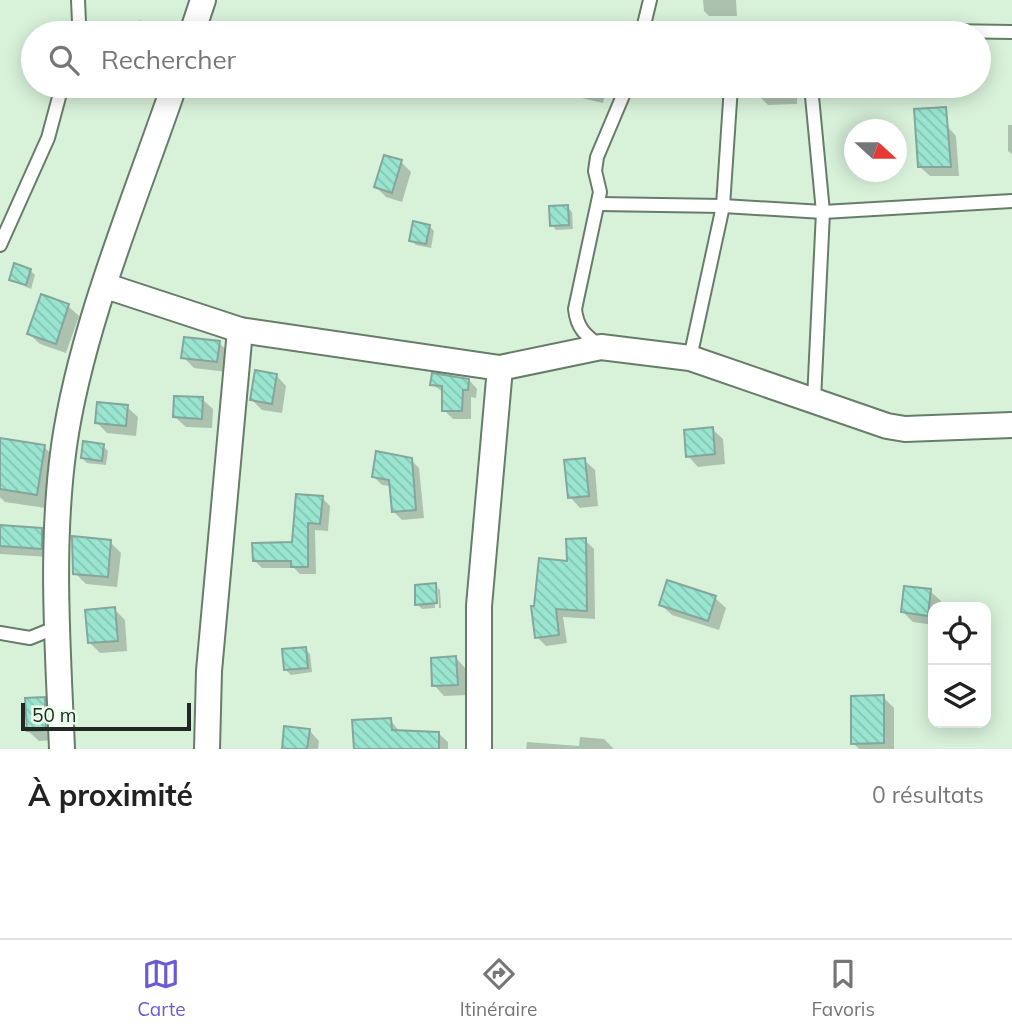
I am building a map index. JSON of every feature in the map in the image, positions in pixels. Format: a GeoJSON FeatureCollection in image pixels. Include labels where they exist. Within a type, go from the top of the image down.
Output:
{"type":"FeatureCollection","features":[{"type":"Feature","properties":{"kind":"street"},"geometry":{"type":"LineString","coordinates":[[196,21],[204,0]]}},
{"type":"Feature","properties":{"kind":"street"},"geometry":{"type":"LineString","coordinates":[[62,749],[57,627],[58,493],[65,444],[76,384],[170,98]]}},
{"type":"Feature","properties":{"kind":"street"},"geometry":{"type":"LineString","coordinates":[[106,286],[240,330],[500,368],[601,347],[690,358],[905,429],[1012,425]]}},
{"type":"Feature","properties":{"kind":"street"},"geometry":{"type":"LineString","coordinates":[[207,749],[211,657],[240,330]]}},
{"type":"Feature","properties":{"kind":"street"},"geometry":{"type":"LineString","coordinates":[[479,749],[479,606],[500,368]]}},
{"type":"Feature","properties":{"kind":"lane"},"geometry":{"type":"LineString","coordinates":[[78,0],[79,21]]}},
{"type":"Feature","properties":{"kind":"lane"},"geometry":{"type":"LineString","coordinates":[[645,21],[650,0]]}},
{"type":"Feature","properties":{"kind":"lane"},"geometry":{"type":"LineString","coordinates":[[991,32],[1012,32]]}},
{"type":"Feature","properties":{"kind":"lane"},"geometry":{"type":"LineString","coordinates":[[0,245],[48,138],[59,98]]}},
{"type":"Feature","properties":{"kind":"lane"},"geometry":{"type":"LineString","coordinates":[[601,347],[583,334],[575,309],[599,204],[600,192],[595,171],[597,157],[622,98]]}},
{"type":"Feature","properties":{"kind":"lane"},"geometry":{"type":"LineString","coordinates":[[690,358],[723,206],[730,98]]}},
{"type":"Feature","properties":{"kind":"lane"},"geometry":{"type":"LineString","coordinates":[[812,98],[823,212],[814,400]]}},
{"type":"Feature","properties":{"kind":"lane"},"geometry":{"type":"LineString","coordinates":[[599,204],[723,206],[823,212],[1012,201]]}},
{"type":"Feature","properties":{"kind":"lane"},"geometry":{"type":"LineString","coordinates":[[0,633],[30,638],[57,627]]}},
{"type":"Feature","properties":{"kind":"building"},"geometry":{"type":"Polygon","coordinates":[[[946,107],[951,167],[918,167],[914,109],[946,107]]]}},
{"type":"Feature","properties":{"kind":"building"},"geometry":{"type":"Polygon","coordinates":[[[384,155],[402,160],[392,193],[374,187],[384,155]]]}},
{"type":"Feature","properties":{"kind":"building"},"geometry":{"type":"Polygon","coordinates":[[[568,205],[569,225],[550,226],[549,206],[568,205]]]}},
{"type":"Feature","properties":{"kind":"building"},"geometry":{"type":"Polygon","coordinates":[[[413,221],[430,225],[426,244],[409,241],[413,221]]]}},
{"type":"Feature","properties":{"kind":"building"},"geometry":{"type":"Polygon","coordinates":[[[14,263],[31,269],[26,285],[9,280],[14,263]]]}},
{"type":"Feature","properties":{"kind":"building"},"geometry":{"type":"Polygon","coordinates":[[[41,294],[69,304],[56,344],[27,334],[41,294]]]}},
{"type":"Feature","properties":{"kind":"building"},"geometry":{"type":"Polygon","coordinates":[[[184,337],[220,341],[217,362],[181,358],[184,337]]]}},
{"type":"Feature","properties":{"kind":"building"},"geometry":{"type":"Polygon","coordinates":[[[255,370],[277,374],[272,404],[250,400],[255,370]]]}},
{"type":"Feature","properties":{"kind":"building"},"geometry":{"type":"Polygon","coordinates":[[[432,373],[469,379],[468,390],[463,390],[462,411],[442,411],[442,386],[430,385],[432,373]]]}},
{"type":"Feature","properties":{"kind":"building"},"geometry":{"type":"Polygon","coordinates":[[[174,396],[203,397],[202,419],[173,417],[174,396]]]}},
{"type":"Feature","properties":{"kind":"building"},"geometry":{"type":"Polygon","coordinates":[[[97,402],[128,405],[126,426],[95,423],[97,402]]]}},
{"type":"Feature","properties":{"kind":"building"},"geometry":{"type":"Polygon","coordinates":[[[713,427],[715,454],[686,457],[684,430],[713,427]]]}},
{"type":"Feature","properties":{"kind":"building"},"geometry":{"type":"Polygon","coordinates":[[[0,438],[45,445],[37,495],[0,489],[0,438]]]}},
{"type":"Feature","properties":{"kind":"building"},"geometry":{"type":"Polygon","coordinates":[[[83,441],[104,444],[102,461],[81,458],[83,441]]]}},
{"type":"Feature","properties":{"kind":"building"},"geometry":{"type":"Polygon","coordinates":[[[376,451],[412,458],[416,510],[392,512],[389,480],[372,477],[376,451]]]}},
{"type":"Feature","properties":{"kind":"building"},"geometry":{"type":"Polygon","coordinates":[[[585,458],[589,496],[568,498],[564,460],[585,458]]]}},
{"type":"Feature","properties":{"kind":"building"},"geometry":{"type":"Polygon","coordinates":[[[296,494],[323,496],[320,524],[308,523],[308,567],[291,567],[291,561],[253,561],[252,543],[292,542],[296,494]]]}},
{"type":"Feature","properties":{"kind":"building"},"geometry":{"type":"Polygon","coordinates":[[[0,525],[42,528],[42,549],[0,546],[0,525]]]}},
{"type":"Feature","properties":{"kind":"building"},"geometry":{"type":"Polygon","coordinates":[[[72,536],[111,540],[108,577],[73,574],[72,536]]]}},
{"type":"Feature","properties":{"kind":"building"},"geometry":{"type":"Polygon","coordinates":[[[586,538],[587,611],[556,609],[559,635],[535,638],[531,606],[534,606],[539,558],[567,561],[566,539],[586,538]]]}},
{"type":"Feature","properties":{"kind":"building"},"geometry":{"type":"Polygon","coordinates":[[[667,580],[716,596],[708,621],[659,605],[667,580]]]}},
{"type":"Feature","properties":{"kind":"building"},"geometry":{"type":"Polygon","coordinates":[[[436,583],[437,603],[415,605],[415,585],[436,583]]]}},
{"type":"Feature","properties":{"kind":"building"},"geometry":{"type":"Polygon","coordinates":[[[904,586],[931,589],[928,616],[901,612],[904,586]]]}},
{"type":"Feature","properties":{"kind":"building"},"geometry":{"type":"Polygon","coordinates":[[[115,607],[118,641],[88,643],[85,610],[115,607]]]}},
{"type":"Feature","properties":{"kind":"building"},"geometry":{"type":"Polygon","coordinates":[[[306,647],[308,668],[284,670],[282,649],[306,647]]]}},
{"type":"Feature","properties":{"kind":"building"},"geometry":{"type":"Polygon","coordinates":[[[456,656],[458,685],[432,686],[431,658],[456,656]]]}},
{"type":"Feature","properties":{"kind":"building"},"geometry":{"type":"Polygon","coordinates":[[[884,695],[884,743],[851,744],[851,696],[884,695]]]}},
{"type":"Feature","properties":{"kind":"building"},"geometry":{"type":"Polygon","coordinates":[[[45,697],[46,730],[27,731],[25,698],[45,697]]]}},
{"type":"Feature","properties":{"kind":"building"},"geometry":{"type":"Polygon","coordinates":[[[391,718],[392,730],[439,732],[439,749],[354,749],[352,720],[391,718]]]}},
{"type":"Feature","properties":{"kind":"building"},"geometry":{"type":"Polygon","coordinates":[[[284,726],[310,729],[307,749],[282,749],[284,726]]]}}]}
